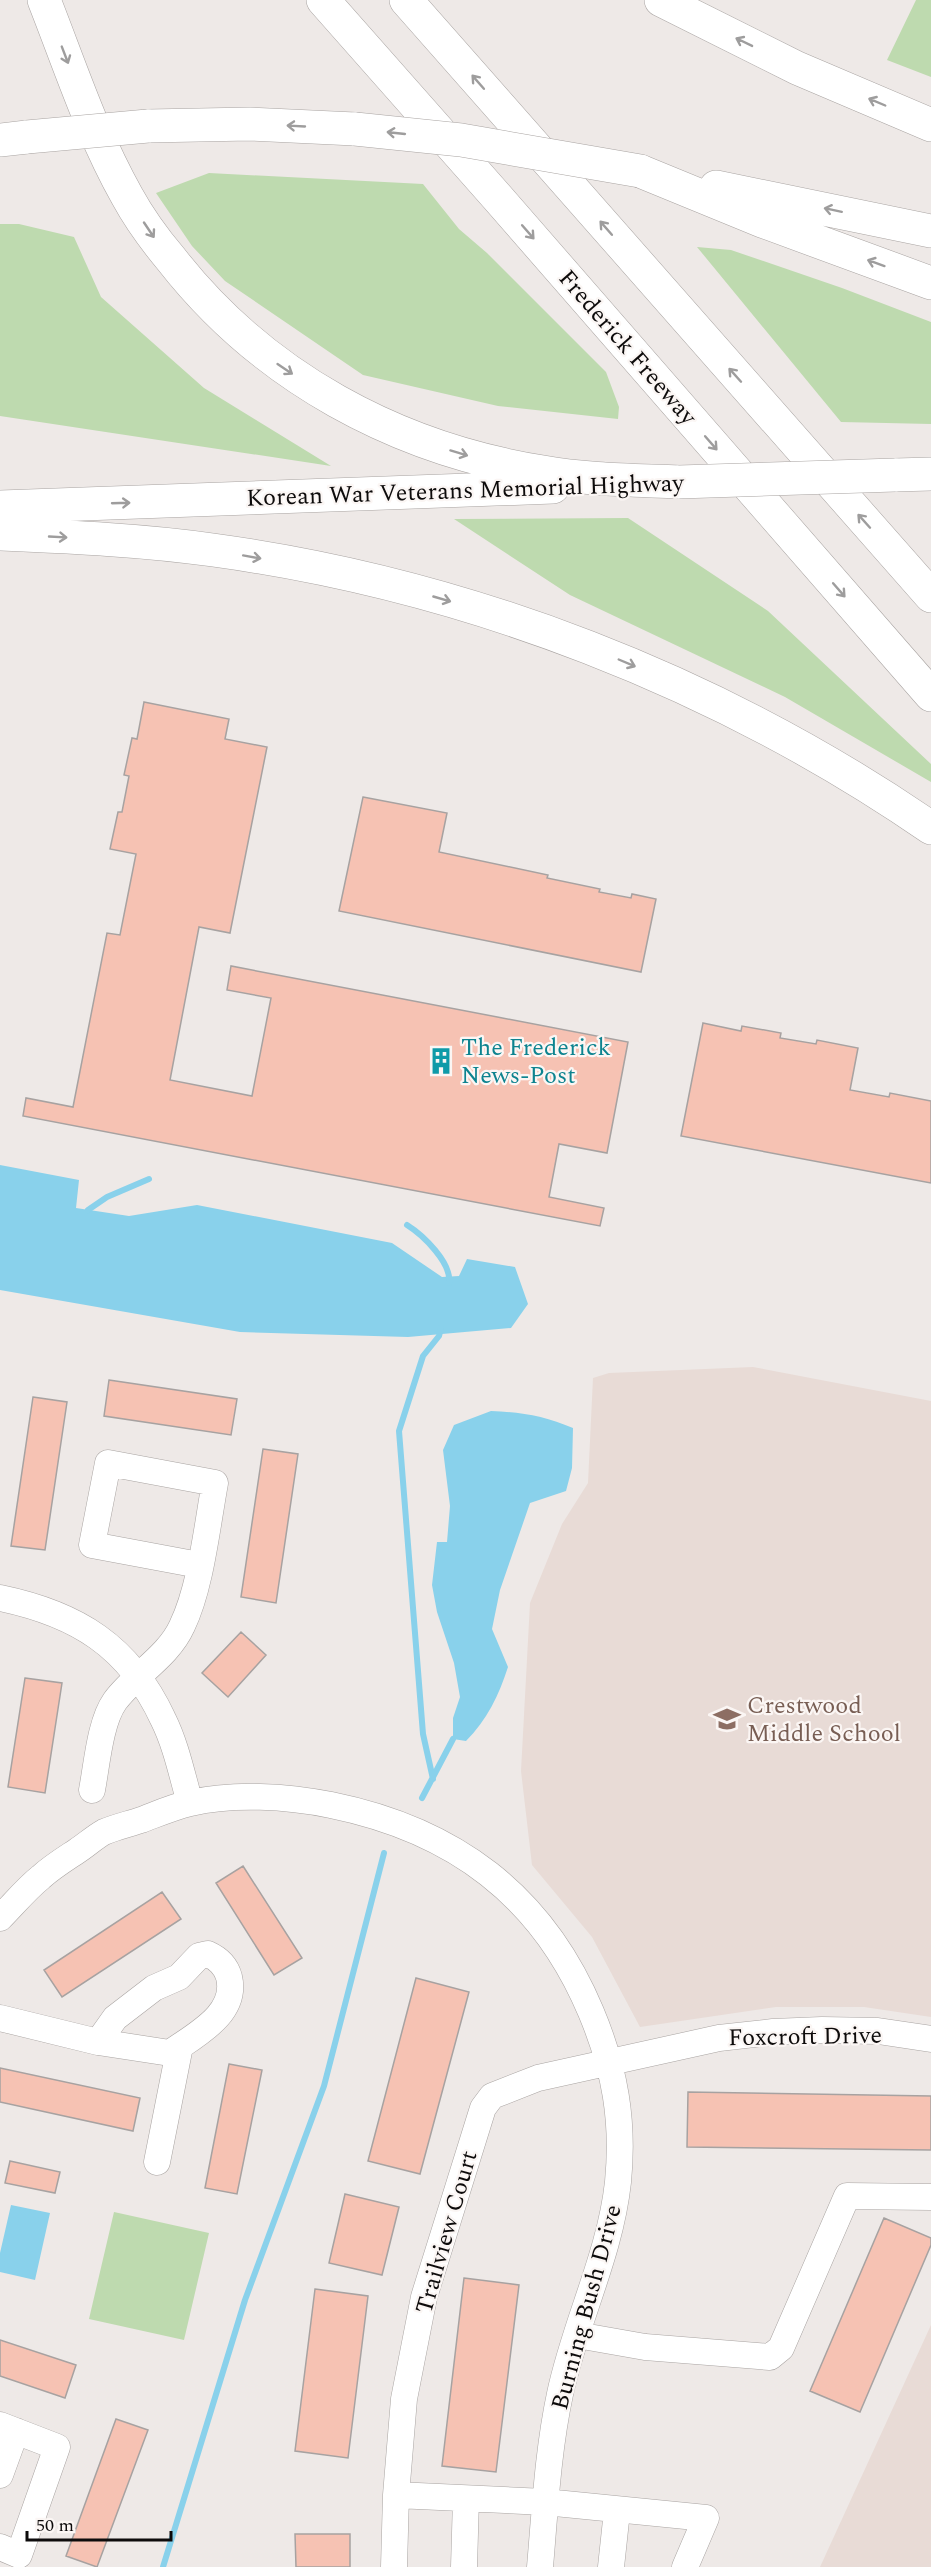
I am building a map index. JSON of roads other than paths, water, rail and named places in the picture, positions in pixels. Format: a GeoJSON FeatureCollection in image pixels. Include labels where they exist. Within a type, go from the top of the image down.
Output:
{"type":"FeatureCollection","features":[{"type":"Feature","properties":{"kind":"highway"},"geometry":{"type":"LineString","coordinates":[[44,0],[99,140],[128,198],[190,284],[226,322],[276,363],[322,394],[373,422],[424,442],[479,459],[543,472],[679,482]]}},
{"type":"Feature","properties":{"kind":"highway"},"geometry":{"type":"LineString","coordinates":[[299,0],[363,60],[497,196]]}},
{"type":"Feature","properties":{"kind":"highway","name":"Frederick Freeway"},"geometry":{"type":"LineString","coordinates":[[322,0],[497,196],[931,695]]}},
{"type":"Feature","properties":{"kind":"highway"},"geometry":{"type":"LineString","coordinates":[[406,0],[931,596]]}},
{"type":"Feature","properties":{"kind":"highway"},"geometry":{"type":"LineString","coordinates":[[661,0],[797,68],[931,125]]}},
{"type":"Feature","properties":{"kind":"highway"},"geometry":{"type":"LineString","coordinates":[[14,139],[148,126],[250,124],[355,129],[461,140],[640,171],[931,231]]}},
{"type":"Feature","properties":{"kind":"highway"},"geometry":{"type":"LineString","coordinates":[[640,171],[762,221],[931,283]]}},
{"type":"Feature","properties":{"kind":"highway","name":"Korean War Veterans Memorial Highway"},"geometry":{"type":"LineString","coordinates":[[0,507],[931,474]]}},
{"type":"Feature","properties":{"kind":"highway"},"geometry":{"type":"LineString","coordinates":[[0,534],[108,539],[213,550],[315,568],[403,588],[497,615],[589,647],[677,685],[800,747],[884,795],[931,828]]}},
{"type":"Feature","properties":{"kind":"street"},"geometry":{"type":"LineString","coordinates":[[92,1790],[106,1722],[114,1702],[166,1649],[182,1627],[200,1565],[215,1482],[108,1463],[92,1545],[200,1565]]}},
{"type":"Feature","properties":{"kind":"street"},"geometry":{"type":"LineString","coordinates":[[0,1598],[34,1605],[59,1614],[95,1634],[123,1657],[138,1676],[163,1718],[190,1803]]}},
{"type":"Feature","properties":{"kind":"street","name":"Burning Bush Drive"},"geometry":{"type":"LineString","coordinates":[[0,1918],[41,1876],[102,1833],[190,1803],[246,1797],[306,1800],[386,1818],[433,1838],[469,1859],[510,1892],[542,1925],[564,1957],[582,1991],[610,2063],[620,2117],[618,2180],[608,2240],[560,2393],[551,2444],[540,2567]]}},
{"type":"Feature","properties":{"kind":"street"},"geometry":{"type":"LineString","coordinates":[[0,2018],[98,2042],[170,2053],[218,2017],[230,1996],[231,1986],[228,1972],[219,1959],[208,1954],[199,1956],[179,1977],[154,1988],[115,2018],[98,2042]]}},
{"type":"Feature","properties":{"kind":"street","name":"Foxcroft Drive"},"geometry":{"type":"LineString","coordinates":[[610,2063],[719,2038],[773,2032],[878,2031],[931,2039]]}},
{"type":"Feature","properties":{"kind":"street"},"geometry":{"type":"LineString","coordinates":[[157,2162],[180,2046]]}},
{"type":"Feature","properties":{"kind":"street","name":"Trailview Court"},"geometry":{"type":"LineString","coordinates":[[394,2567],[396,2495],[404,2399],[424,2297],[483,2108],[492,2096],[508,2088],[538,2078],[610,2063]]}},
{"type":"Feature","properties":{"kind":"street"},"geometry":{"type":"LineString","coordinates":[[577,2335],[645,2347],[770,2357],[781,2348],[848,2196],[931,2197]]}},
{"type":"Feature","properties":{"kind":"street"},"geometry":{"type":"LineString","coordinates":[[0,2475],[8,2428],[57,2446],[19,2555],[0,2547]]}},
{"type":"Feature","properties":{"kind":"street"},"geometry":{"type":"LineString","coordinates":[[396,2495],[545,2502],[617,2511],[706,2518],[685,2567]]}},
{"type":"Feature","properties":{"kind":"street"},"geometry":{"type":"LineString","coordinates":[[464,2567],[466,2499]]}},
{"type":"Feature","properties":{"kind":"street"},"geometry":{"type":"LineString","coordinates":[[611,2567],[617,2511]]}},
{"type":"Feature","properties":{"kind":"water"},"geometry":{"type":"Polygon","coordinates":[[[0,1165],[79,1180],[76,1208],[129,1216],[197,1205],[392,1243],[442,1277],[459,1276],[467,1259],[515,1267],[528,1304],[511,1328],[408,1337],[240,1332],[0,1290],[0,1165]]]}},
{"type":"Feature","properties":{"kind":"water"},"geometry":{"type":"Polygon","coordinates":[[[491,1411],[533,1415],[573,1428],[572,1468],[566,1491],[530,1503],[500,1590],[492,1629],[508,1667],[492,1707],[466,1741],[453,1739],[453,1718],[460,1697],[454,1663],[437,1612],[432,1585],[437,1542],[447,1542],[450,1506],[443,1450],[454,1425],[491,1411]]]}},
{"type":"Feature","properties":{"kind":"water"},"geometry":{"type":"Polygon","coordinates":[[[11,2205],[50,2213],[35,2280],[0,2272],[0,2253],[11,2205]]]}},
{"type":"Feature","properties":{"kind":"waterway"},"geometry":{"type":"LineString","coordinates":[[88,1210],[107,1197],[149,1179]]}},
{"type":"Feature","properties":{"kind":"waterway"},"geometry":{"type":"LineString","coordinates":[[407,1225],[421,1235],[441,1258],[449,1275],[449,1283]]}},
{"type":"Feature","properties":{"kind":"waterway"},"geometry":{"type":"LineString","coordinates":[[433,1779],[423,1734],[399,1431],[423,1356],[439,1336],[441,1328]]}},
{"type":"Feature","properties":{"kind":"waterway"},"geometry":{"type":"LineString","coordinates":[[422,1798],[453,1739]]}},
{"type":"Feature","properties":{"kind":"waterway"},"geometry":{"type":"LineString","coordinates":[[163,2567],[245,2300],[324,2086],[384,1853]]}},
{"type":"Feature","properties":{"kind":"place","name":"The Frederick News-Post"},"geometry":{"type":"Point","coordinates":[441,1061]}},
{"type":"Feature","properties":{"kind":"place","name":"Crestwood Middle School"},"geometry":{"type":"Point","coordinates":[727,1719]}}]}
